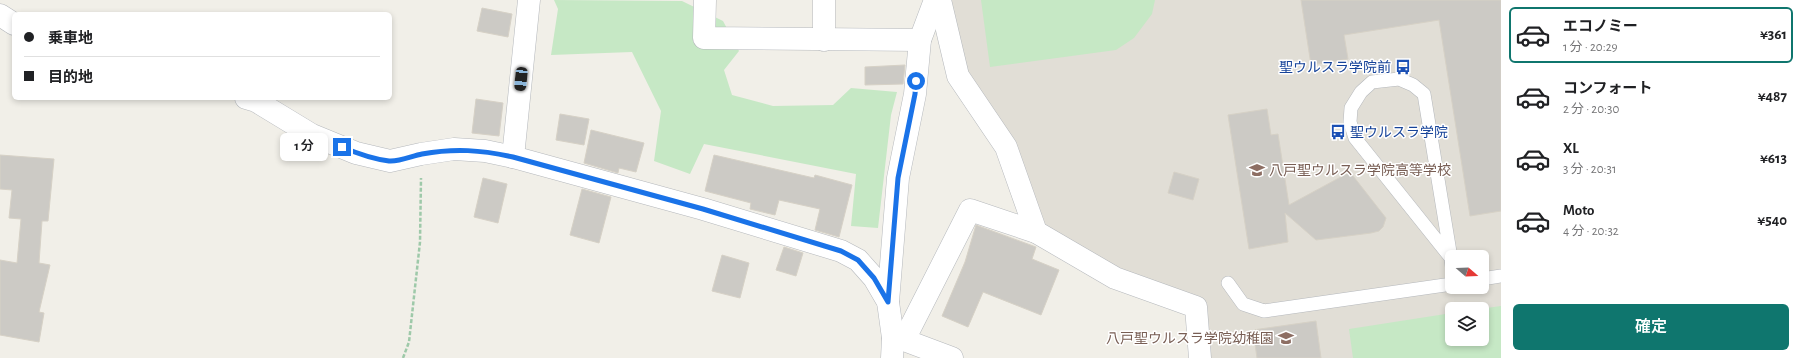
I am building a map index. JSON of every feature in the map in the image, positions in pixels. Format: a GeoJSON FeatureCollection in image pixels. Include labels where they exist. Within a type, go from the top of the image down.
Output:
{"type":"FeatureCollection","features":[{"type":"Feature","properties":{"kind":"street"},"geometry":{"type":"LineString","coordinates":[[513,157],[529,0]]}},
{"type":"Feature","properties":{"kind":"street"},"geometry":{"type":"LineString","coordinates":[[705,0],[704,38],[920,40]]}},
{"type":"Feature","properties":{"kind":"street"},"geometry":{"type":"LineString","coordinates":[[824,0],[824,40]]}},
{"type":"Feature","properties":{"kind":"street"},"geometry":{"type":"LineString","coordinates":[[897,345],[888,302],[898,178],[915,94],[920,40],[935,0]]}},
{"type":"Feature","properties":{"kind":"street"},"geometry":{"type":"LineString","coordinates":[[940,0],[958,76],[1006,147],[1036,232]]}},
{"type":"Feature","properties":{"kind":"street"},"geometry":{"type":"LineString","coordinates":[[0,15],[12,23]]}},
{"type":"Feature","properties":{"kind":"street"},"geometry":{"type":"LineString","coordinates":[[253,100],[312,135],[356,153],[390,161],[454,149],[485,151],[513,157],[703,209],[841,251],[858,260],[874,278],[888,302]]}},
{"type":"Feature","properties":{"kind":"street"},"geometry":{"type":"LineString","coordinates":[[897,345],[970,210],[1036,232],[1115,278],[1196,307],[1200,358]]}},
{"type":"Feature","properties":{"kind":"street"},"geometry":{"type":"LineString","coordinates":[[897,345],[952,358]]}},
{"type":"Feature","properties":{"kind":"lane"},"geometry":{"type":"LineString","coordinates":[[1400,79],[1413,85],[1424,94],[1451,263],[1355,138],[1350,122],[1351,108],[1361,92],[1372,82],[1400,79]]}},
{"type":"Feature","properties":{"kind":"lane"},"geometry":{"type":"LineString","coordinates":[[1489,278],[1501,276]]}},
{"type":"Feature","properties":{"kind":"lane"},"geometry":{"type":"LineString","coordinates":[[1228,284],[1243,304],[1264,311],[1445,285]]}},
{"type":"Feature","properties":{"kind":"path"},"geometry":{"type":"LineString","coordinates":[[403,358],[409,342],[420,242],[421,154]]}},
{"type":"Feature","properties":{"kind":"shaded area","name":"八戸聖ウルスラ学院高等学校"},"geometry":{"type":"Polygon","coordinates":[[[940,0],[1501,0],[1501,358],[1200,358],[1196,307],[1036,232],[978,108],[940,0]]]}},
{"type":"Feature","properties":{"kind":"green space"},"geometry":{"type":"Polygon","coordinates":[[[554,0],[682,1],[723,21],[739,51],[724,70],[732,95],[773,106],[833,105],[851,88],[897,92],[891,115],[878,228],[851,226],[856,174],[704,144],[690,174],[654,161],[661,111],[632,52],[551,55],[558,9],[554,0]]]}},
{"type":"Feature","properties":{"kind":"green space"},"geometry":{"type":"Polygon","coordinates":[[[981,0],[1155,0],[1152,14],[1134,38],[1116,50],[990,67],[981,0]]]}},
{"type":"Feature","properties":{"kind":"green space"},"geometry":{"type":"Polygon","coordinates":[[[1501,306],[1501,358],[1353,358],[1349,329],[1445,314],[1445,346],[1489,346],[1489,308],[1501,306]]]}},
{"type":"Feature","properties":{"kind":"building"},"geometry":{"type":"Polygon","coordinates":[[[1301,0],[1501,0],[1501,211],[1470,216],[1439,20],[1344,35],[1348,59],[1311,65],[1301,0]]]}},
{"type":"Feature","properties":{"kind":"building"},"geometry":{"type":"Polygon","coordinates":[[[482,8],[512,14],[508,37],[477,31],[482,8]]]}},
{"type":"Feature","properties":{"kind":"building"},"geometry":{"type":"Polygon","coordinates":[[[905,65],[903,84],[865,85],[865,67],[905,65]]]}},
{"type":"Feature","properties":{"kind":"building"},"geometry":{"type":"Polygon","coordinates":[[[476,99],[503,103],[499,136],[472,133],[476,99]]]}},
{"type":"Feature","properties":{"kind":"building"},"geometry":{"type":"Polygon","coordinates":[[[1267,109],[1271,135],[1278,134],[1289,205],[1350,172],[1386,218],[1383,227],[1379,231],[1316,240],[1285,213],[1288,242],[1249,249],[1228,115],[1267,109]]]}},
{"type":"Feature","properties":{"kind":"building"},"geometry":{"type":"Polygon","coordinates":[[[560,114],[589,119],[584,145],[556,140],[560,114]]]}},
{"type":"Feature","properties":{"kind":"building"},"geometry":{"type":"Polygon","coordinates":[[[591,130],[644,143],[636,172],[619,168],[618,173],[584,163],[591,130]]]}},
{"type":"Feature","properties":{"kind":"building"},"geometry":{"type":"Polygon","coordinates":[[[0,155],[54,159],[48,221],[42,221],[39,263],[50,265],[39,312],[44,313],[39,342],[0,335],[0,260],[17,263],[21,219],[9,218],[12,190],[0,189],[0,155]]]}},
{"type":"Feature","properties":{"kind":"building"},"geometry":{"type":"Polygon","coordinates":[[[714,155],[814,178],[815,175],[852,185],[839,237],[815,230],[820,209],[779,200],[775,215],[750,209],[751,203],[705,191],[714,155]]]}},
{"type":"Feature","properties":{"kind":"building"},"geometry":{"type":"Polygon","coordinates":[[[1174,172],[1199,179],[1193,200],[1168,193],[1174,172]]]}},
{"type":"Feature","properties":{"kind":"building"},"geometry":{"type":"Polygon","coordinates":[[[483,178],[507,184],[498,223],[474,217],[483,178]]]}},
{"type":"Feature","properties":{"kind":"building"},"geometry":{"type":"Polygon","coordinates":[[[582,189],[611,197],[599,243],[570,235],[582,189]]]}},
{"type":"Feature","properties":{"kind":"building"},"geometry":{"type":"Polygon","coordinates":[[[976,225],[1036,247],[1032,259],[1059,270],[1041,315],[983,292],[968,327],[942,316],[965,262],[976,225]]]}},
{"type":"Feature","properties":{"kind":"building"},"geometry":{"type":"Polygon","coordinates":[[[784,247],[803,253],[796,276],[776,270],[784,247]]]}},
{"type":"Feature","properties":{"kind":"building"},"geometry":{"type":"Polygon","coordinates":[[[722,255],[749,263],[740,298],[712,291],[722,255]]]}},
{"type":"Feature","properties":{"kind":"building","name":"八戸聖ウルスラ学院幼稚園"},"geometry":{"type":"Polygon","coordinates":[[[1316,321],[1321,358],[1257,358],[1253,330],[1316,321]]]}},
{"type":"Feature","properties":{"kind":"place","name":"聖ウルスラ学院前"},"geometry":{"type":"Point","coordinates":[1403,67]}},
{"type":"Feature","properties":{"kind":"place","name":"聖ウルスラ学院"},"geometry":{"type":"Point","coordinates":[1338,132]}},
{"type":"Feature","properties":{"kind":"place","name":"八戸聖ウルスラ学院高等学校"},"geometry":{"type":"Point","coordinates":[1257,170]}},
{"type":"Feature","properties":{"kind":"place","name":"八戸聖ウルスラ学院幼稚園"},"geometry":{"type":"Point","coordinates":[1286,338]}},
{"type":"Feature","properties":{"kind":"route"},"geometry":{"type":"LineString","coordinates":[[342,147],[356,153],[390,161],[454,149],[485,151],[513,157],[703,209],[841,251],[858,260],[874,278],[888,302],[898,178],[915,94],[916,81]]}}]}
